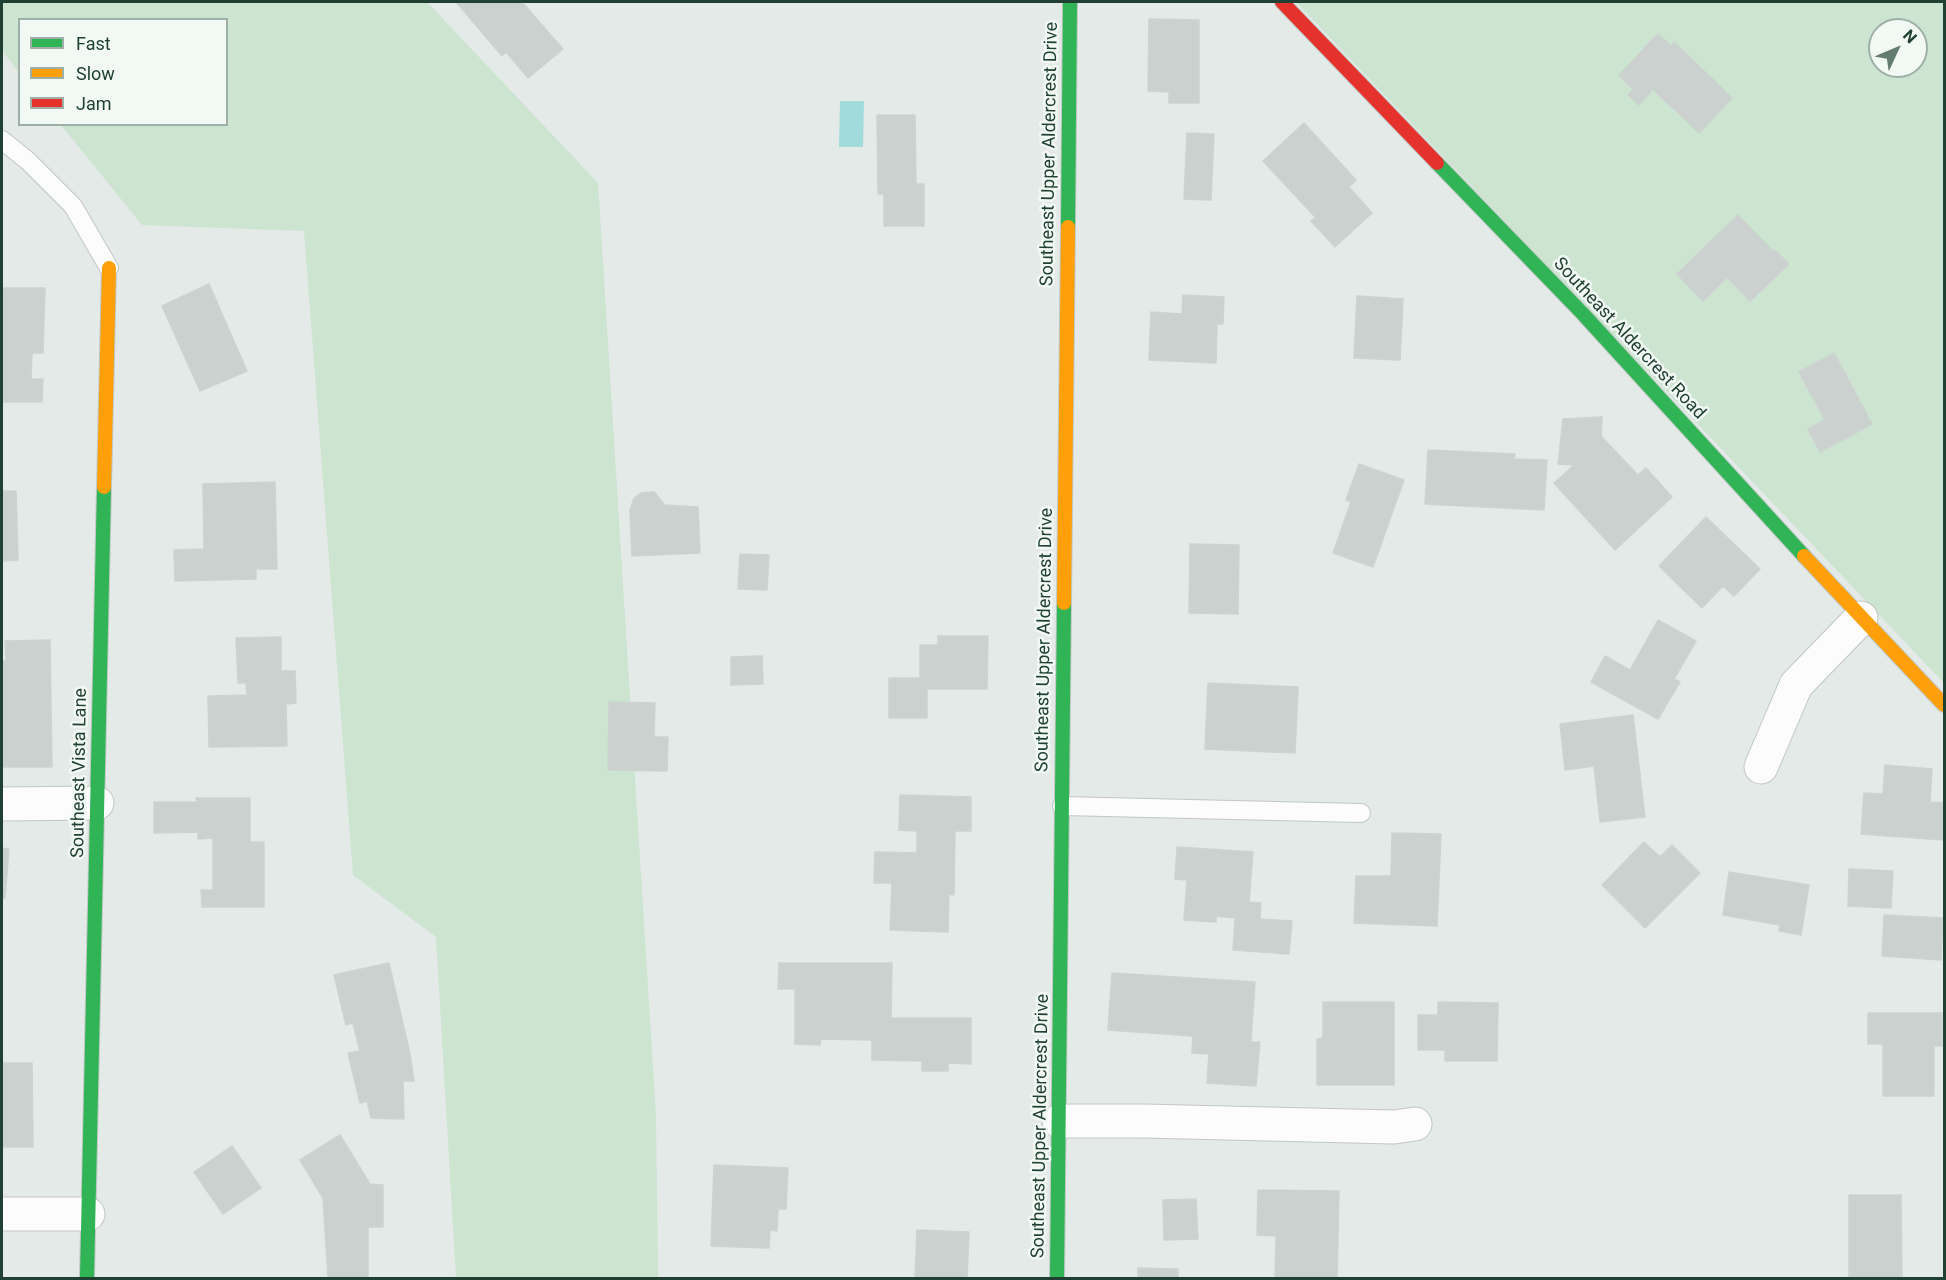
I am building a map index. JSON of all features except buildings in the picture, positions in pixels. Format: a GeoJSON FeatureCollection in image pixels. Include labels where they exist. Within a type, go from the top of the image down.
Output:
{"type":"FeatureCollection","features":[{"type":"Feature","properties":{"kind":"street","name":"Southeast Upper Aldercrest Drive"},"geometry":{"type":"LineString","coordinates":[[1057,1278],[1070,2]]}},
{"type":"Feature","properties":{"kind":"street","name":"Southeast Aldercrest Road"},"geometry":{"type":"LineString","coordinates":[[1282,2],[1583,314],[1861,618],[1944,705]]}},
{"type":"Feature","properties":{"kind":"street","name":"Southeast Vista Lane"},"geometry":{"type":"LineString","coordinates":[[87,1278],[109,268]]}},
{"type":"Feature","properties":{"kind":"street"},"geometry":{"type":"LineString","coordinates":[[1761,767],[1796,685],[1861,618]]}},
{"type":"Feature","properties":{"kind":"street"},"geometry":{"type":"LineString","coordinates":[[2,804],[97,803]]}},
{"type":"Feature","properties":{"kind":"street"},"geometry":{"type":"LineString","coordinates":[[1059,1121],[1394,1127],[1415,1124]]}},
{"type":"Feature","properties":{"kind":"street"},"geometry":{"type":"LineString","coordinates":[[2,1214],[88,1214]]}},
{"type":"Feature","properties":{"kind":"lane"},"geometry":{"type":"LineString","coordinates":[[2,140],[28,161],[73,206],[109,268]]}},
{"type":"Feature","properties":{"kind":"lane"},"geometry":{"type":"LineString","coordinates":[[1062,806],[1361,813]]}},
{"type":"Feature","properties":{"kind":"green space"},"geometry":{"type":"Polygon","coordinates":[[[2,2],[427,2],[598,183],[656,1115],[658,1278],[456,1278],[436,937],[353,875],[304,231],[142,225],[62,126],[228,126],[228,18],[18,18],[18,72],[2,50],[2,2]]]}},
{"type":"Feature","properties":{"kind":"green space"},"geometry":{"type":"Polygon","coordinates":[[[1296,2],[1944,2],[1944,683],[1296,2]]]}},
{"type":"Feature","properties":{"kind":"water"},"geometry":{"type":"Polygon","coordinates":[[[840,101],[864,101],[863,147],[839,147],[840,101]]]}},
{"type":"Feature","properties":{"kind":"traffic: fast"},"geometry":{"type":"LineString","coordinates":[[1068,227],[1070,2]]}},
{"type":"Feature","properties":{"kind":"traffic: fast"},"geometry":{"type":"LineString","coordinates":[[1437,163],[1583,314],[1804,556]]}},
{"type":"Feature","properties":{"kind":"traffic: fast"},"geometry":{"type":"LineString","coordinates":[[87,1278],[104,487]]}},
{"type":"Feature","properties":{"kind":"traffic: fast"},"geometry":{"type":"LineString","coordinates":[[1057,1278],[1064,603]]}},
{"type":"Feature","properties":{"kind":"traffic: slow"},"geometry":{"type":"LineString","coordinates":[[1064,603],[1068,227]]}},
{"type":"Feature","properties":{"kind":"traffic: slow"},"geometry":{"type":"LineString","coordinates":[[104,487],[109,268]]}},
{"type":"Feature","properties":{"kind":"traffic: slow"},"geometry":{"type":"LineString","coordinates":[[1804,556],[1944,705]]}},
{"type":"Feature","properties":{"kind":"traffic: jam"},"geometry":{"type":"LineString","coordinates":[[1282,2],[1437,163]]}}]}
